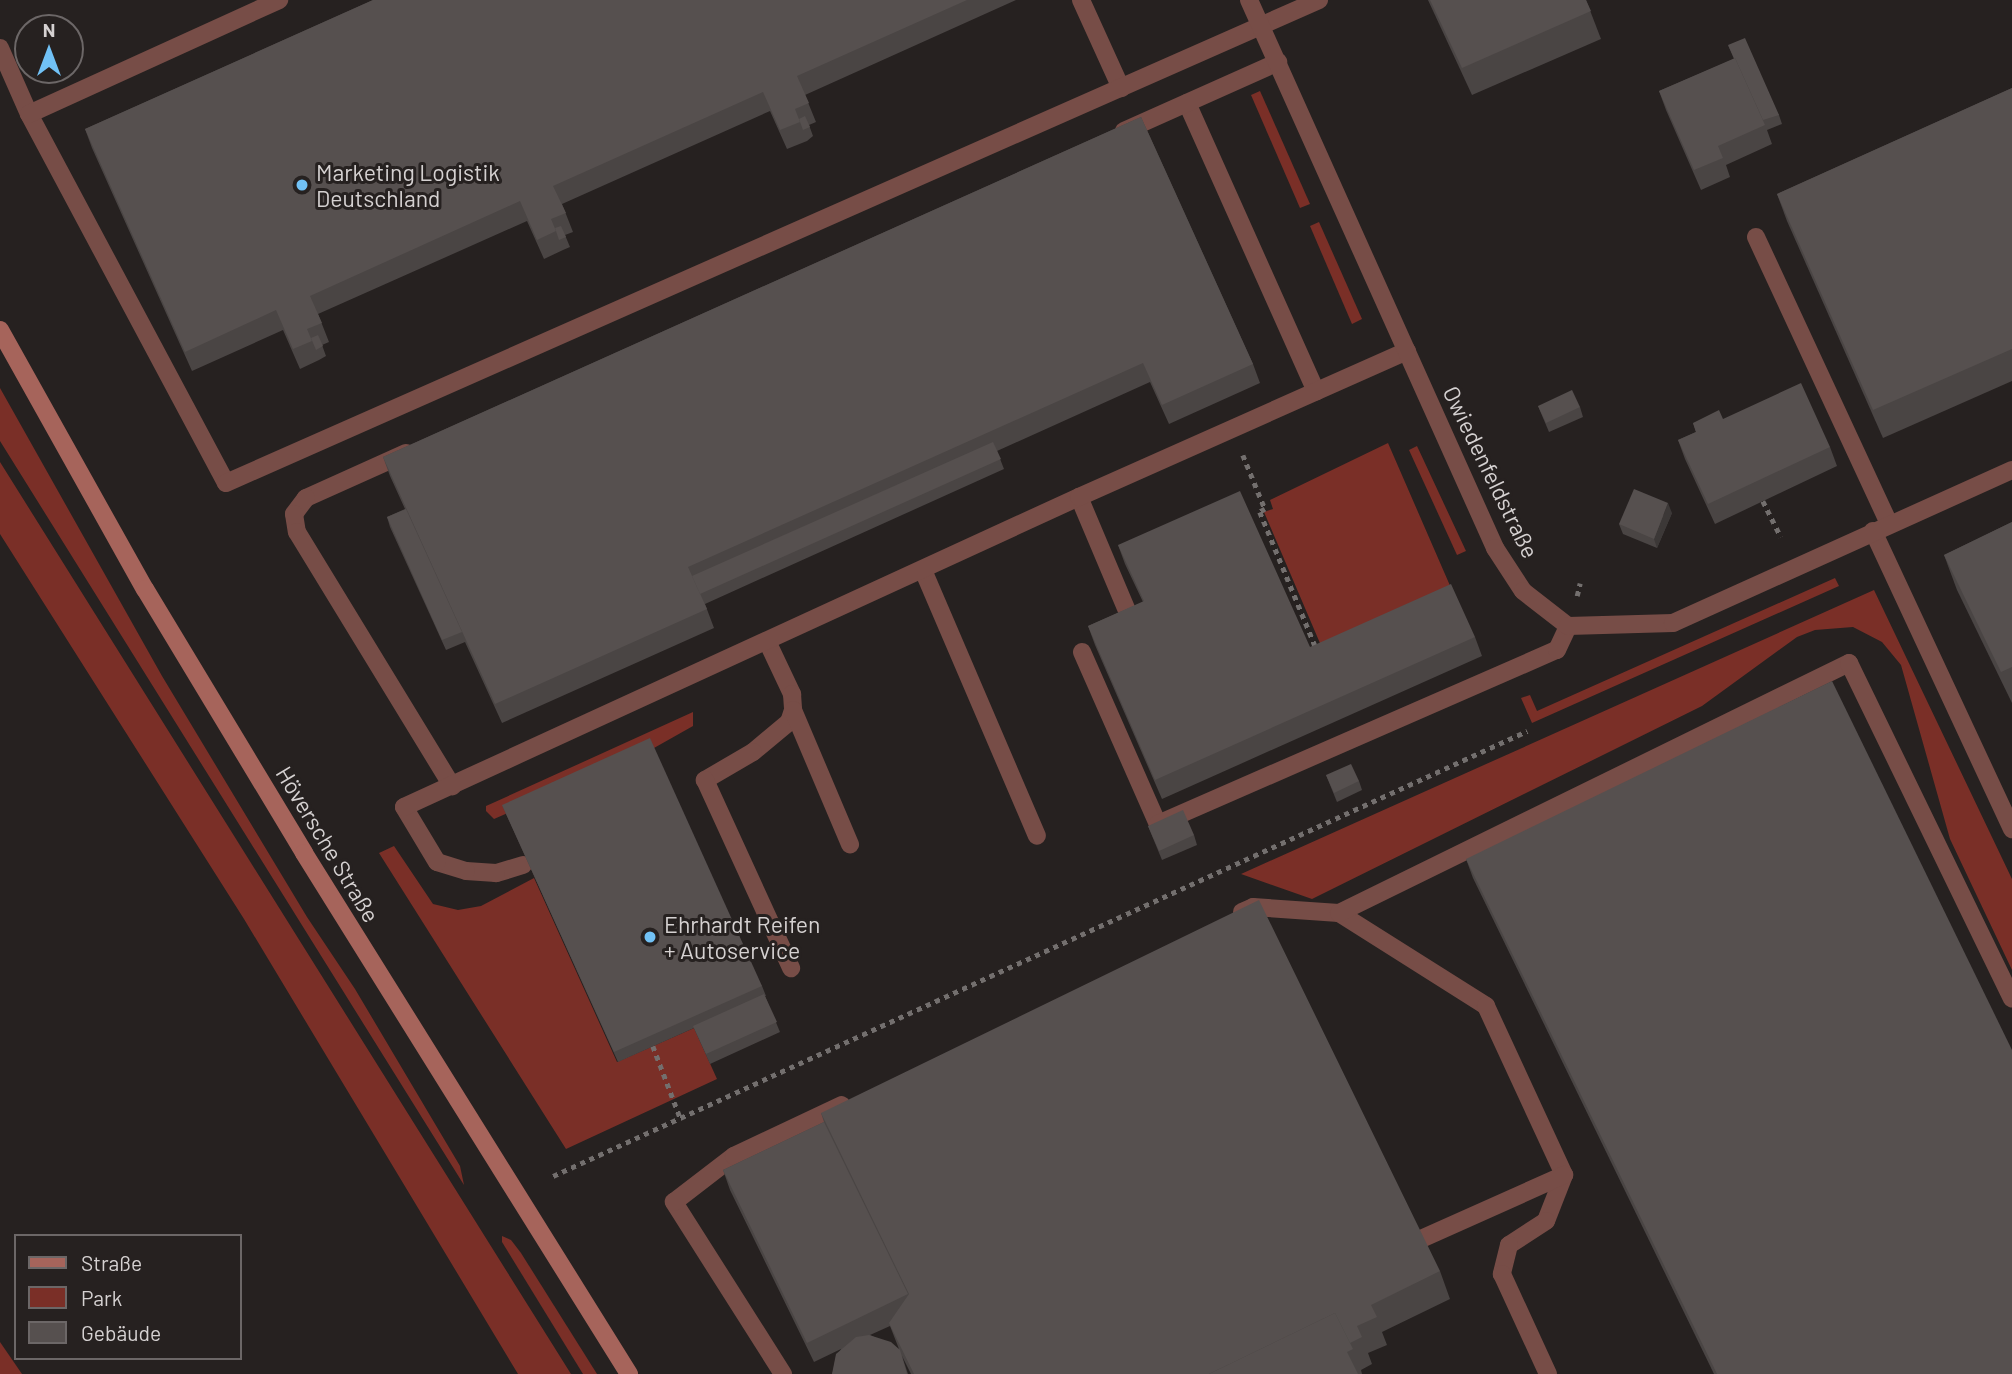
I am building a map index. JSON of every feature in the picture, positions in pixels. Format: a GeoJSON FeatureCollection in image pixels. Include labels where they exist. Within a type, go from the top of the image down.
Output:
{"type":"FeatureCollection","features":[{"type":"Feature","properties":{"kind":"main road","name":"Höversche Straße"},"geometry":{"type":"LineString","coordinates":[[0,330],[145,589],[297,841],[629,1374]]}},
{"type":"Feature","properties":{"kind":"street"},"geometry":{"type":"LineString","coordinates":[[29,114],[279,0]]}},
{"type":"Feature","properties":{"kind":"street"},"geometry":{"type":"LineString","coordinates":[[1081,0],[1121,88]]}},
{"type":"Feature","properties":{"kind":"street","name":"Owiedenfeldstraße"},"geometry":{"type":"LineString","coordinates":[[1249,0],[1495,548],[1523,591],[1568,625]]}},
{"type":"Feature","properties":{"kind":"street"},"geometry":{"type":"LineString","coordinates":[[0,48],[29,114],[226,482],[1319,0]]}},
{"type":"Feature","properties":{"kind":"street"},"geometry":{"type":"LineString","coordinates":[[1110,138],[1278,62]]}},
{"type":"Feature","properties":{"kind":"street"},"geometry":{"type":"LineString","coordinates":[[1186,103],[1316,392]]}},
{"type":"Feature","properties":{"kind":"street"},"geometry":{"type":"LineString","coordinates":[[1756,237],[2012,829]]}},
{"type":"Feature","properties":{"kind":"street"},"geometry":{"type":"LineString","coordinates":[[523,865],[496,873],[466,871],[437,862],[404,807],[1079,497],[1407,351]]}},
{"type":"Feature","properties":{"kind":"street"},"geometry":{"type":"LineString","coordinates":[[421,447],[306,498],[294,514],[297,532],[452,786]]}},
{"type":"Feature","properties":{"kind":"street"},"geometry":{"type":"LineString","coordinates":[[1082,652],[1158,824],[1558,650],[1568,625],[1673,623],[2012,470]]}},
{"type":"Feature","properties":{"kind":"street"},"geometry":{"type":"LineString","coordinates":[[1079,497],[1130,618]]}},
{"type":"Feature","properties":{"kind":"street"},"geometry":{"type":"LineString","coordinates":[[923,570],[1037,836]]}},
{"type":"Feature","properties":{"kind":"street"},"geometry":{"type":"LineString","coordinates":[[767,641],[784,673],[792,694],[793,710],[850,844]]}},
{"type":"Feature","properties":{"kind":"street"},"geometry":{"type":"LineString","coordinates":[[1339,913],[1849,663],[2012,999]]}},
{"type":"Feature","properties":{"kind":"street"},"geometry":{"type":"LineString","coordinates":[[791,968],[705,780],[777,735],[789,722],[793,710]]}},
{"type":"Feature","properties":{"kind":"street"},"geometry":{"type":"LineString","coordinates":[[1228,919],[1253,907],[1339,913],[1486,1006],[1564,1175],[1546,1221],[1509,1245],[1502,1274],[1548,1374]]}},
{"type":"Feature","properties":{"kind":"street"},"geometry":{"type":"LineString","coordinates":[[782,1374],[674,1202],[734,1156],[858,1097]]}},
{"type":"Feature","properties":{"kind":"street"},"geometry":{"type":"LineString","coordinates":[[1421,1239],[1564,1175]]}},
{"type":"Feature","properties":{"kind":"path"},"geometry":{"type":"LineString","coordinates":[[1233,429],[1265,509],[1260,512],[1320,658]]}},
{"type":"Feature","properties":{"kind":"path"},"geometry":{"type":"LineString","coordinates":[[1763,501],[1781,537]]}},
{"type":"Feature","properties":{"kind":"path"},"geometry":{"type":"LineString","coordinates":[[1578,591],[1580,583]]}},
{"type":"Feature","properties":{"kind":"path"},"geometry":{"type":"LineString","coordinates":[[553,1176],[1527,731]]}},
{"type":"Feature","properties":{"kind":"path"},"geometry":{"type":"LineString","coordinates":[[653,1046],[680,1117]]}},
{"type":"Feature","properties":{"kind":"green space"},"geometry":{"type":"Polygon","coordinates":[[[1260,91],[1310,204],[1300,208],[1251,95],[1260,91]]]}},
{"type":"Feature","properties":{"kind":"green space"},"geometry":{"type":"Polygon","coordinates":[[[1319,222],[1362,319],[1352,324],[1310,226],[1319,222]]]}},
{"type":"Feature","properties":{"kind":"green space"},"geometry":{"type":"Polygon","coordinates":[[[0,388],[162,676],[307,917],[355,989],[460,1166],[464,1185],[0,441],[0,388]]]}},
{"type":"Feature","properties":{"kind":"green space"},"geometry":{"type":"Polygon","coordinates":[[[1388,443],[1458,604],[1328,662],[1264,512],[1273,509],[1270,500],[1388,443]]]}},
{"type":"Feature","properties":{"kind":"green space"},"geometry":{"type":"Polygon","coordinates":[[[1417,446],[1466,551],[1457,555],[1409,450],[1417,446]]]}},
{"type":"Feature","properties":{"kind":"green space"},"geometry":{"type":"Polygon","coordinates":[[[0,462],[571,1374],[518,1374],[244,919],[0,534],[0,462]]]}},
{"type":"Feature","properties":{"kind":"green space"},"geometry":{"type":"Polygon","coordinates":[[[1835,578],[1839,586],[1532,723],[1521,698],[1530,695],[1537,711],[1835,578]]]}},
{"type":"Feature","properties":{"kind":"green space"},"geometry":{"type":"Polygon","coordinates":[[[1874,590],[2012,879],[2012,970],[1950,839],[1901,665],[1882,642],[1853,627],[1815,630],[1797,637],[1702,706],[1312,899],[1241,874],[1874,590]]]}},
{"type":"Feature","properties":{"kind":"green space"},"geometry":{"type":"Polygon","coordinates":[[[693,712],[693,726],[654,748],[494,819],[486,811],[486,806],[693,712]]]}},
{"type":"Feature","properties":{"kind":"green space"},"geometry":{"type":"Polygon","coordinates":[[[394,846],[433,904],[458,910],[481,906],[534,878],[617,1062],[694,1028],[717,1079],[566,1149],[379,853],[394,846]]]}},
{"type":"Feature","properties":{"kind":"green space"},"geometry":{"type":"Polygon","coordinates":[[[502,1236],[511,1240],[521,1253],[597,1374],[583,1374],[502,1242],[502,1236]]]}},
{"type":"Feature","properties":{"kind":"green space"},"geometry":{"type":"Polygon","coordinates":[[[0,1342],[22,1374],[0,1374],[0,1342]]]}},
{"type":"Feature","properties":{"kind":"building"},"geometry":{"type":"Polygon","coordinates":[[[373,0],[967,0],[797,76],[809,103],[795,109],[800,122],[780,130],[763,92],[553,186],[566,213],[551,219],[556,231],[537,240],[520,201],[310,296],[322,323],[307,329],[312,341],[293,349],[276,310],[185,352],[85,129],[373,0]]]}},
{"type":"Feature","properties":{"kind":"building"},"geometry":{"type":"Polygon","coordinates":[[[1430,0],[1586,0],[1591,11],[1462,68],[1430,0]]]}},
{"type":"Feature","properties":{"kind":"building"},"geometry":{"type":"Polygon","coordinates":[[[1745,38],[1779,115],[1763,120],[1728,45],[1745,38]]]}},
{"type":"Feature","properties":{"kind":"building"},"geometry":{"type":"Polygon","coordinates":[[[1735,58],[1765,125],[1718,146],[1723,158],[1694,170],[1659,91],[1735,58]]]}},
{"type":"Feature","properties":{"kind":"building"},"geometry":{"type":"Polygon","coordinates":[[[2012,88],[2012,349],[1873,410],[1777,194],[2012,88]]]}},
{"type":"Feature","properties":{"kind":"building"},"geometry":{"type":"Polygon","coordinates":[[[805,116],[810,127],[803,130],[799,119],[805,116]]]}},
{"type":"Feature","properties":{"kind":"building"},"geometry":{"type":"Polygon","coordinates":[[[1141,117],[1253,364],[1162,405],[1143,363],[688,567],[707,609],[495,704],[383,457],[1141,117]]]}},
{"type":"Feature","properties":{"kind":"building"},"geometry":{"type":"Polygon","coordinates":[[[561,226],[566,237],[559,240],[555,228],[561,226]]]}},
{"type":"Feature","properties":{"kind":"building"},"geometry":{"type":"Polygon","coordinates":[[[318,335],[323,346],[316,350],[311,338],[318,335]]]}},
{"type":"Feature","properties":{"kind":"building"},"geometry":{"type":"Polygon","coordinates":[[[1801,383],[1830,447],[1708,504],[1678,440],[1696,432],[1693,423],[1719,410],[1723,419],[1801,383]]]}},
{"type":"Feature","properties":{"kind":"building"},"geometry":{"type":"Polygon","coordinates":[[[1572,390],[1580,407],[1546,423],[1538,406],[1572,390]]]}},
{"type":"Feature","properties":{"kind":"building"},"geometry":{"type":"Polygon","coordinates":[[[993,442],[1001,459],[700,594],[692,576],[993,442]]]}},
{"type":"Feature","properties":{"kind":"building"},"geometry":{"type":"Polygon","coordinates":[[[1634,489],[1668,503],[1654,539],[1619,524],[1634,489]]]}},
{"type":"Feature","properties":{"kind":"building"},"geometry":{"type":"Polygon","coordinates":[[[1240,491],[1310,647],[1451,584],[1475,637],[1155,780],[1088,626],[1144,601],[1118,545],[1240,491]]]}},
{"type":"Feature","properties":{"kind":"building"},"geometry":{"type":"Polygon","coordinates":[[[406,509],[462,632],[442,640],[387,517],[406,509]]]}},
{"type":"Feature","properties":{"kind":"building"},"geometry":{"type":"Polygon","coordinates":[[[2012,522],[2012,667],[2001,672],[1944,555],[2012,522]]]}},
{"type":"Feature","properties":{"kind":"building"},"geometry":{"type":"Polygon","coordinates":[[[1832,681],[2012,1050],[2012,1374],[1717,1374],[1466,859],[1832,681]]]}},
{"type":"Feature","properties":{"kind":"building","name":"Ehrhardt Reifen + Autoservice"},"geometry":{"type":"Polygon","coordinates":[[[650,738],[762,986],[614,1052],[502,805],[650,738]]]}},
{"type":"Feature","properties":{"kind":"building"},"geometry":{"type":"Polygon","coordinates":[[[1351,764],[1359,781],[1334,793],[1326,775],[1351,764]]]}},
{"type":"Feature","properties":{"kind":"building"},"geometry":{"type":"Polygon","coordinates":[[[1183,810],[1194,835],[1159,851],[1148,826],[1183,810]]]}},
{"type":"Feature","properties":{"kind":"building"},"geometry":{"type":"Polygon","coordinates":[[[1259,900],[1440,1271],[1371,1305],[1377,1317],[1357,1326],[1362,1337],[1350,1343],[1335,1313],[1209,1374],[914,1374],[889,1323],[909,1294],[821,1113],[1259,900]]]}},
{"type":"Feature","properties":{"kind":"building"},"geometry":{"type":"Polygon","coordinates":[[[764,994],[777,1022],[706,1054],[693,1026],[764,994]]]}},
{"type":"Feature","properties":{"kind":"building"},"geometry":{"type":"Polygon","coordinates":[[[824,1122],[908,1294],[807,1343],[723,1170],[824,1122]]]}},
{"type":"Feature","properties":{"kind":"building"},"geometry":{"type":"Polygon","coordinates":[[[1335,1313],[1353,1349],[1347,1352],[1358,1374],[1209,1374],[1335,1313]]]}},
{"type":"Feature","properties":{"kind":"building"},"geometry":{"type":"Polygon","coordinates":[[[869,1335],[891,1342],[900,1350],[907,1374],[832,1374],[836,1354],[856,1337],[869,1335]]]}},
{"type":"Feature","properties":{"kind":"place","name":"Marketing Logistik Deutschland"},"geometry":{"type":"Point","coordinates":[302,185]}},
{"type":"Feature","properties":{"kind":"place","name":"Ehrhardt Reifen + Autoservice"},"geometry":{"type":"Point","coordinates":[650,937]}}]}
